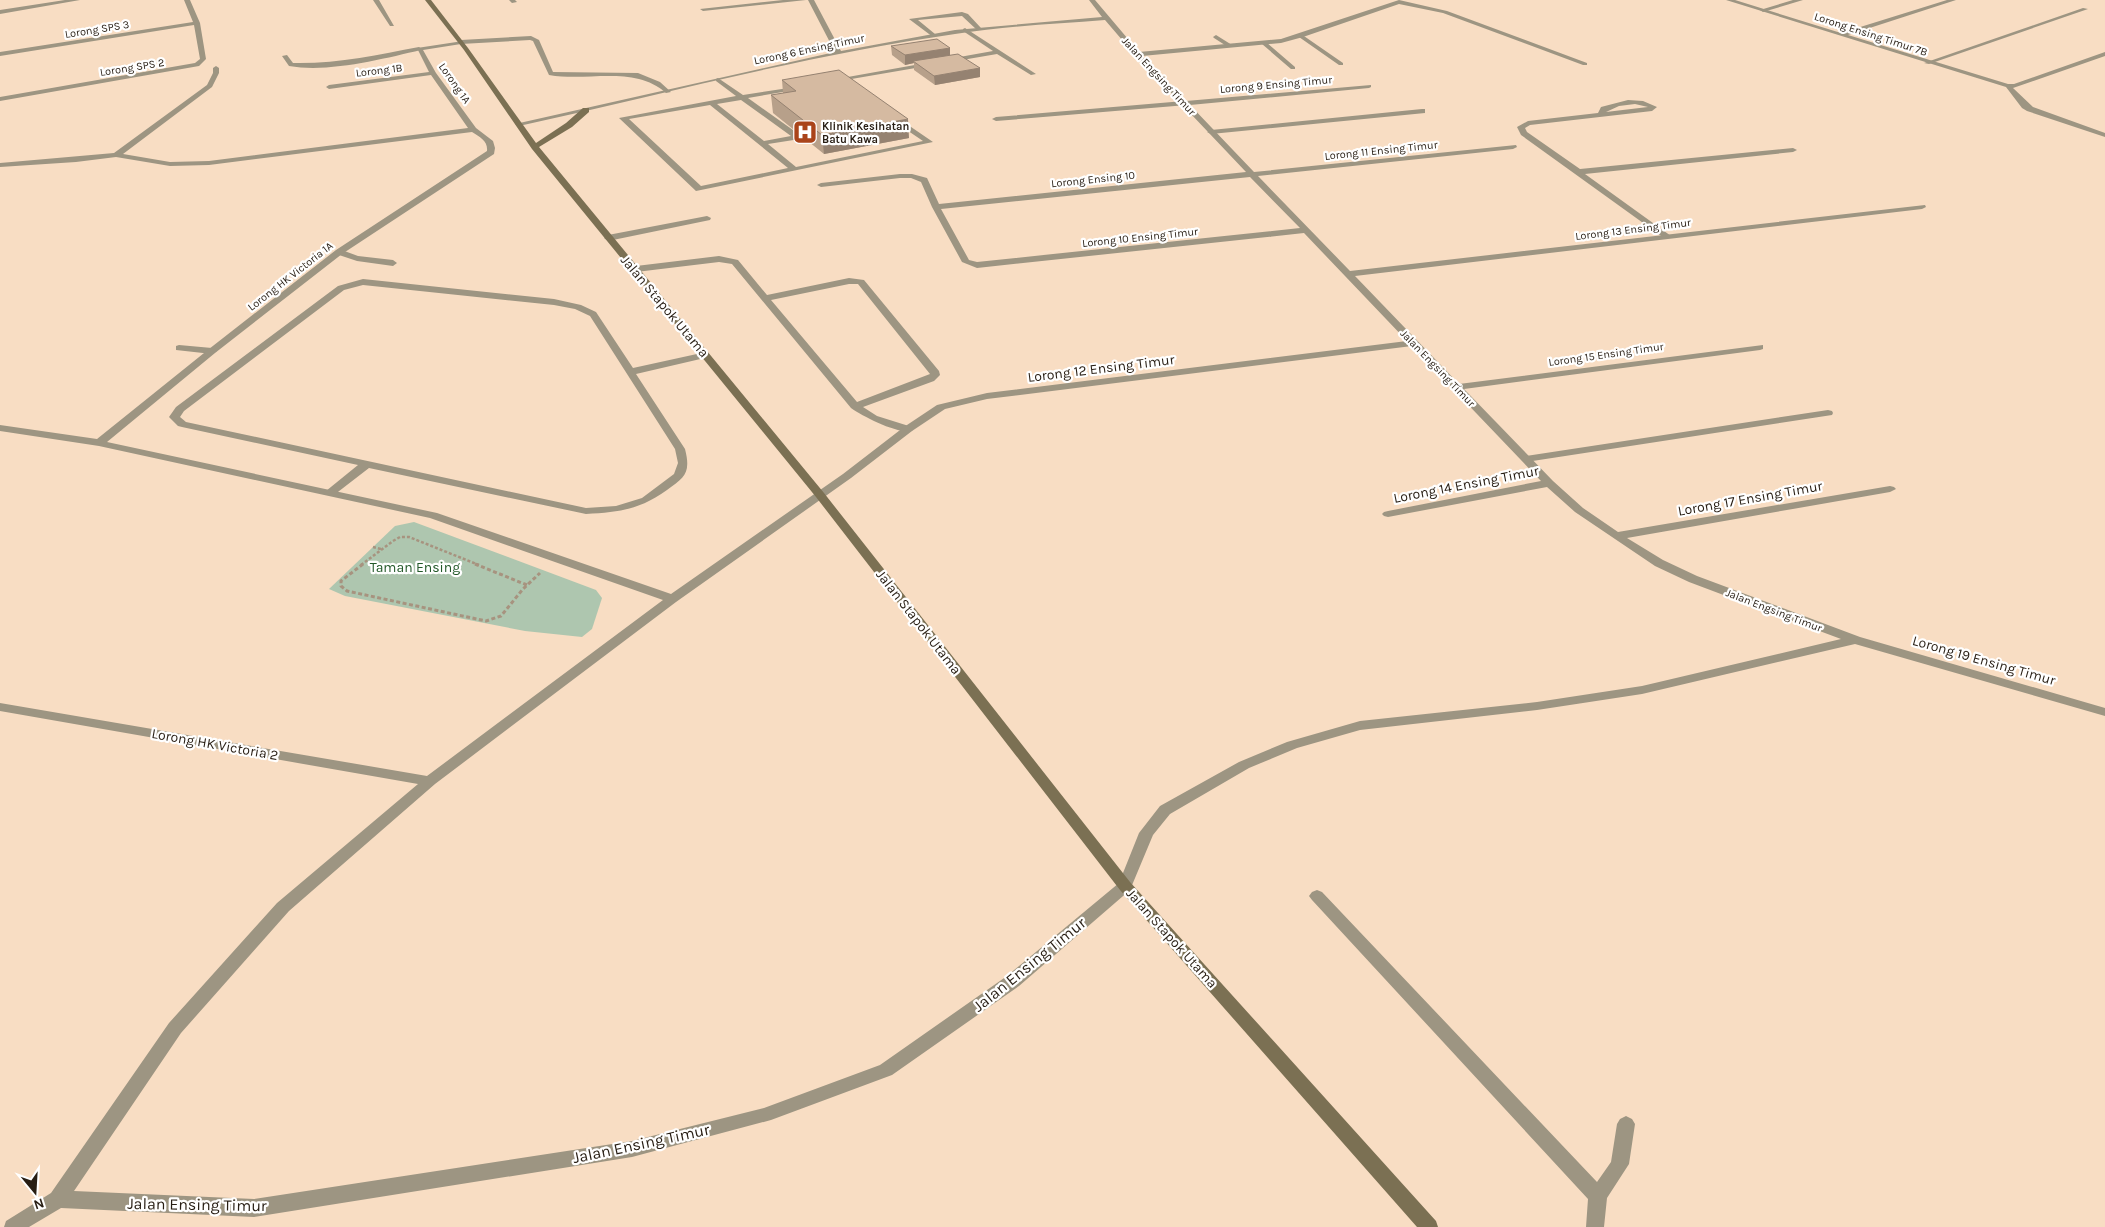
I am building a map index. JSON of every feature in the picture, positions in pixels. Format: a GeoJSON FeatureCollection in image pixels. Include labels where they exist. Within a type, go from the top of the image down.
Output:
{"type":"FeatureCollection","features":[{"type":"Feature","properties":{"kind":"main road","name":"Jalan Stapok Utama"},"geometry":{"type":"LineString","coordinates":[[428,0],[461,42],[534,147],[820,495],[1125,886],[1429,1227]]}},
{"type":"Feature","properties":{"kind":"main road"},"geometry":{"type":"LineString","coordinates":[[534,147],[569,125],[586,110]]}},
{"type":"Feature","properties":{"kind":"street"},"geometry":{"type":"LineString","coordinates":[[0,12],[77,0]]}},
{"type":"Feature","properties":{"kind":"street","name":"Lorong SPS 2"},"geometry":{"type":"LineString","coordinates":[[0,99],[197,66],[203,59],[197,23],[187,0]]}},
{"type":"Feature","properties":{"kind":"street"},"geometry":{"type":"LineString","coordinates":[[376,0],[392,25]]}},
{"type":"Feature","properties":{"kind":"street"},"geometry":{"type":"LineString","coordinates":[[703,9],[803,0]]}},
{"type":"Feature","properties":{"kind":"street"},"geometry":{"type":"LineString","coordinates":[[811,0],[839,53]]}},
{"type":"Feature","properties":{"kind":"street"},"geometry":{"type":"LineString","coordinates":[[1092,0],[1098,0]]}},
{"type":"Feature","properties":{"kind":"street","name":"Jalan Engsing Timur"},"geometry":{"type":"LineString","coordinates":[[1092,0],[1137,54],[1211,132],[1549,483],[1579,510],[1659,563],[1693,579],[1855,640]]}},
{"type":"Feature","properties":{"kind":"street","name":"Lorong Ensing Timur 7B"},"geometry":{"type":"LineString","coordinates":[[1729,0],[2008,86]]}},
{"type":"Feature","properties":{"kind":"street"},"geometry":{"type":"LineString","coordinates":[[1763,10],[1800,0]]}},
{"type":"Feature","properties":{"kind":"street"},"geometry":{"type":"LineString","coordinates":[[1840,35],[1953,0]]}},
{"type":"Feature","properties":{"kind":"street"},"geometry":{"type":"LineString","coordinates":[[1137,54],[1264,43],[1301,36],[1403,1],[1445,12],[1585,64]]}},
{"type":"Feature","properties":{"kind":"street"},"geometry":{"type":"LineString","coordinates":[[1927,62],[2085,9]]}},
{"type":"Feature","properties":{"kind":"street"},"geometry":{"type":"LineString","coordinates":[[933,35],[912,19],[964,15],[979,29]]}},
{"type":"Feature","properties":{"kind":"street","name":"Lorong 6 Ensing Timur"},"geometry":{"type":"LineString","coordinates":[[519,124],[839,53],[933,35],[966,30],[1107,18]]}},
{"type":"Feature","properties":{"kind":"street","name":"Lorong SPS 3"},"geometry":{"type":"LineString","coordinates":[[0,54],[197,23]]}},
{"type":"Feature","properties":{"kind":"street"},"geometry":{"type":"LineString","coordinates":[[966,30],[1033,74]]}},
{"type":"Feature","properties":{"kind":"street"},"geometry":{"type":"LineString","coordinates":[[1301,36],[1341,64]]}},
{"type":"Feature","properties":{"kind":"street"},"geometry":{"type":"LineString","coordinates":[[1216,37],[1230,46]]}},
{"type":"Feature","properties":{"kind":"street"},"geometry":{"type":"LineString","coordinates":[[285,56],[291,65],[305,66],[385,57],[461,42],[531,38],[536,40],[551,74],[638,75],[658,83],[668,92]]}},
{"type":"Feature","properties":{"kind":"street"},"geometry":{"type":"LineString","coordinates":[[1264,43],[1292,68]]}},
{"type":"Feature","properties":{"kind":"street","name":"Lorong 1A"},"geometry":{"type":"LineString","coordinates":[[419,49],[433,73],[473,130]]}},
{"type":"Feature","properties":{"kind":"street"},"geometry":{"type":"LineString","coordinates":[[824,82],[997,52]]}},
{"type":"Feature","properties":{"kind":"street"},"geometry":{"type":"LineString","coordinates":[[2008,86],[2014,86],[2105,54]]}},
{"type":"Feature","properties":{"kind":"street"},"geometry":{"type":"LineString","coordinates":[[116,155],[210,86],[216,68]]}},
{"type":"Feature","properties":{"kind":"street","name":"Lorong 1B"},"geometry":{"type":"LineString","coordinates":[[329,87],[433,73]]}},
{"type":"Feature","properties":{"kind":"street"},"geometry":{"type":"LineString","coordinates":[[843,79],[851,85]]}},
{"type":"Feature","properties":{"kind":"street"},"geometry":{"type":"LineString","coordinates":[[718,80],[797,137],[764,143]]}},
{"type":"Feature","properties":{"kind":"street"},"geometry":{"type":"LineString","coordinates":[[805,86],[623,118],[699,189],[929,142],[890,114]]}},
{"type":"Feature","properties":{"kind":"street","name":"Lorong 9 Ensing Timur"},"geometry":{"type":"LineString","coordinates":[[996,119],[1369,86]]}},
{"type":"Feature","properties":{"kind":"street"},"geometry":{"type":"LineString","coordinates":[[2008,86],[2025,106],[2030,109],[2105,135]]}},
{"type":"Feature","properties":{"kind":"street"},"geometry":{"type":"LineString","coordinates":[[711,102],[764,143],[794,170]]}},
{"type":"Feature","properties":{"kind":"street"},"geometry":{"type":"LineString","coordinates":[[1601,115],[1604,109],[1619,103],[1646,102],[1653,107],[1652,109],[1601,115],[1528,123],[1521,127],[1524,133],[1667,236]]}},
{"type":"Feature","properties":{"kind":"street"},"geometry":{"type":"LineString","coordinates":[[1211,132],[1422,111]]}},
{"type":"Feature","properties":{"kind":"street"},"geometry":{"type":"LineString","coordinates":[[0,165],[76,160],[116,155],[170,164],[209,162],[473,130]]}},
{"type":"Feature","properties":{"kind":"street","name":"Lorong HK Victoria 1A"},"geometry":{"type":"LineString","coordinates":[[98,443],[339,252],[491,152],[490,141],[473,130]]}},
{"type":"Feature","properties":{"kind":"street","name":"Lorong 11 Ensing Timur"},"geometry":{"type":"LineString","coordinates":[[1252,174],[1513,147]]}},
{"type":"Feature","properties":{"kind":"street"},"geometry":{"type":"LineString","coordinates":[[1578,172],[1793,150]]}},
{"type":"Feature","properties":{"kind":"street","name":"Lorong Ensing 10"},"geometry":{"type":"LineString","coordinates":[[936,207],[1252,174]]}},
{"type":"Feature","properties":{"kind":"street"},"geometry":{"type":"LineString","coordinates":[[821,185],[912,176],[924,180],[936,207]]}},
{"type":"Feature","properties":{"kind":"street","name":"Lorong 10 Ensing Timur"},"geometry":{"type":"LineString","coordinates":[[936,207],[966,262],[977,265],[1306,230]]}},
{"type":"Feature","properties":{"kind":"street","name":"Lorong 13 Ensing Timur"},"geometry":{"type":"LineString","coordinates":[[1348,274],[1922,207]]}},
{"type":"Feature","properties":{"kind":"street"},"geometry":{"type":"LineString","coordinates":[[608,238],[707,218]]}},
{"type":"Feature","properties":{"kind":"street"},"geometry":{"type":"LineString","coordinates":[[339,252],[357,258],[393,264]]}},
{"type":"Feature","properties":{"kind":"street"},"geometry":{"type":"LineString","coordinates":[[636,269],[719,259],[735,262],[855,406],[873,418],[908,429]]}},
{"type":"Feature","properties":{"kind":"street"},"geometry":{"type":"LineString","coordinates":[[765,298],[849,281],[861,282],[934,371],[935,375],[930,379],[855,406]]}},
{"type":"Feature","properties":{"kind":"street"},"geometry":{"type":"LineString","coordinates":[[363,282],[554,302],[578,307],[593,314],[630,372],[680,450],[683,464],[678,476],[646,500],[617,509],[586,511],[182,424],[174,417],[180,409],[341,288],[363,282]]}},
{"type":"Feature","properties":{"kind":"street","name":"Lorong 12 Ensing Timur"},"geometry":{"type":"LineString","coordinates":[[820,495],[941,406],[987,396],[1414,343]]}},
{"type":"Feature","properties":{"kind":"street","name":"Lorong 15 Ensing Timur"},"geometry":{"type":"LineString","coordinates":[[1456,387],[1760,347]]}},
{"type":"Feature","properties":{"kind":"street"},"geometry":{"type":"LineString","coordinates":[[179,348],[212,351]]}},
{"type":"Feature","properties":{"kind":"street"},"geometry":{"type":"LineString","coordinates":[[630,372],[706,355]]}},
{"type":"Feature","properties":{"kind":"street"},"geometry":{"type":"LineString","coordinates":[[1526,459],[1828,413]]}},
{"type":"Feature","properties":{"kind":"street"},"geometry":{"type":"LineString","coordinates":[[0,428],[98,443],[433,515],[672,599]]}},
{"type":"Feature","properties":{"kind":"street"},"geometry":{"type":"LineString","coordinates":[[330,493],[368,463]]}},
{"type":"Feature","properties":{"kind":"street","name":"Lorong 14 Ensing Timur"},"geometry":{"type":"LineString","coordinates":[[1388,514],[1549,483]]}},
{"type":"Feature","properties":{"kind":"street","name":"Lorong 17 Ensing Timur"},"geometry":{"type":"LineString","coordinates":[[1616,536],[1890,489]]}},
{"type":"Feature","properties":{"kind":"street"},"geometry":{"type":"LineString","coordinates":[[14,1227],[58,1200],[175,1028],[283,907],[430,781],[672,599],[820,495]]}},
{"type":"Feature","properties":{"kind":"street"},"geometry":{"type":"LineString","coordinates":[[1125,886],[1146,833],[1165,810],[1244,765],[1292,745],[1360,726],[1537,706],[1642,690],[1855,640]]}},
{"type":"Feature","properties":{"kind":"street","name":"Lorong 19 Ensing Timur"},"geometry":{"type":"LineString","coordinates":[[1855,640],[2105,712]]}},
{"type":"Feature","properties":{"kind":"street","name":"Lorong HK Victoria 2"},"geometry":{"type":"LineString","coordinates":[[0,707],[430,781]]}},
{"type":"Feature","properties":{"kind":"street","name":"Jalan Ensing Timur"},"geometry":{"type":"LineString","coordinates":[[58,1200],[254,1208],[632,1149],[765,1115],[886,1070],[1013,981],[1125,886]]}},
{"type":"Feature","properties":{"kind":"street"},"geometry":{"type":"LineString","coordinates":[[1318,896],[1598,1196]]}},
{"type":"Feature","properties":{"kind":"street"},"geometry":{"type":"LineString","coordinates":[[1595,1227],[1598,1196],[1620,1164],[1626,1124]]}},
{"type":"Feature","properties":{"kind":"path"},"geometry":{"type":"LineString","coordinates":[[527,585],[409,537],[400,537],[342,581],[340,586],[347,591],[358,594],[481,621],[501,616],[523,589],[542,570]]}},
{"type":"Feature","properties":{"kind":"path"},"geometry":{"type":"LineString","coordinates":[[373,547],[381,550]]}},
{"type":"Feature","properties":{"kind":"green space","name":"Taman Ensing"},"geometry":{"type":"Polygon","coordinates":[[[414,522],[596,590],[602,598],[592,629],[582,637],[525,631],[345,596],[329,589],[395,526],[414,522]]]}},
{"type":"Feature","properties":{"kind":"building"},"geometry":{"type":"Polygon","coordinates":[[[937,39],[950,48],[905,55],[891,46],[937,39]]]}},
{"type":"Feature","properties":{"kind":"building"},"geometry":{"type":"Polygon","coordinates":[[[958,54],[980,68],[934,76],[913,61],[958,54]]]}},
{"type":"Feature","properties":{"kind":"building"},"geometry":{"type":"Polygon","coordinates":[[[839,70],[908,119],[822,135],[771,95],[796,91],[782,80],[839,70]]]}},
{"type":"Feature","properties":{"kind":"place","name":"Klinik Kesihatan Batu Kawa"},"geometry":{"type":"Point","coordinates":[805,132]}}]}
